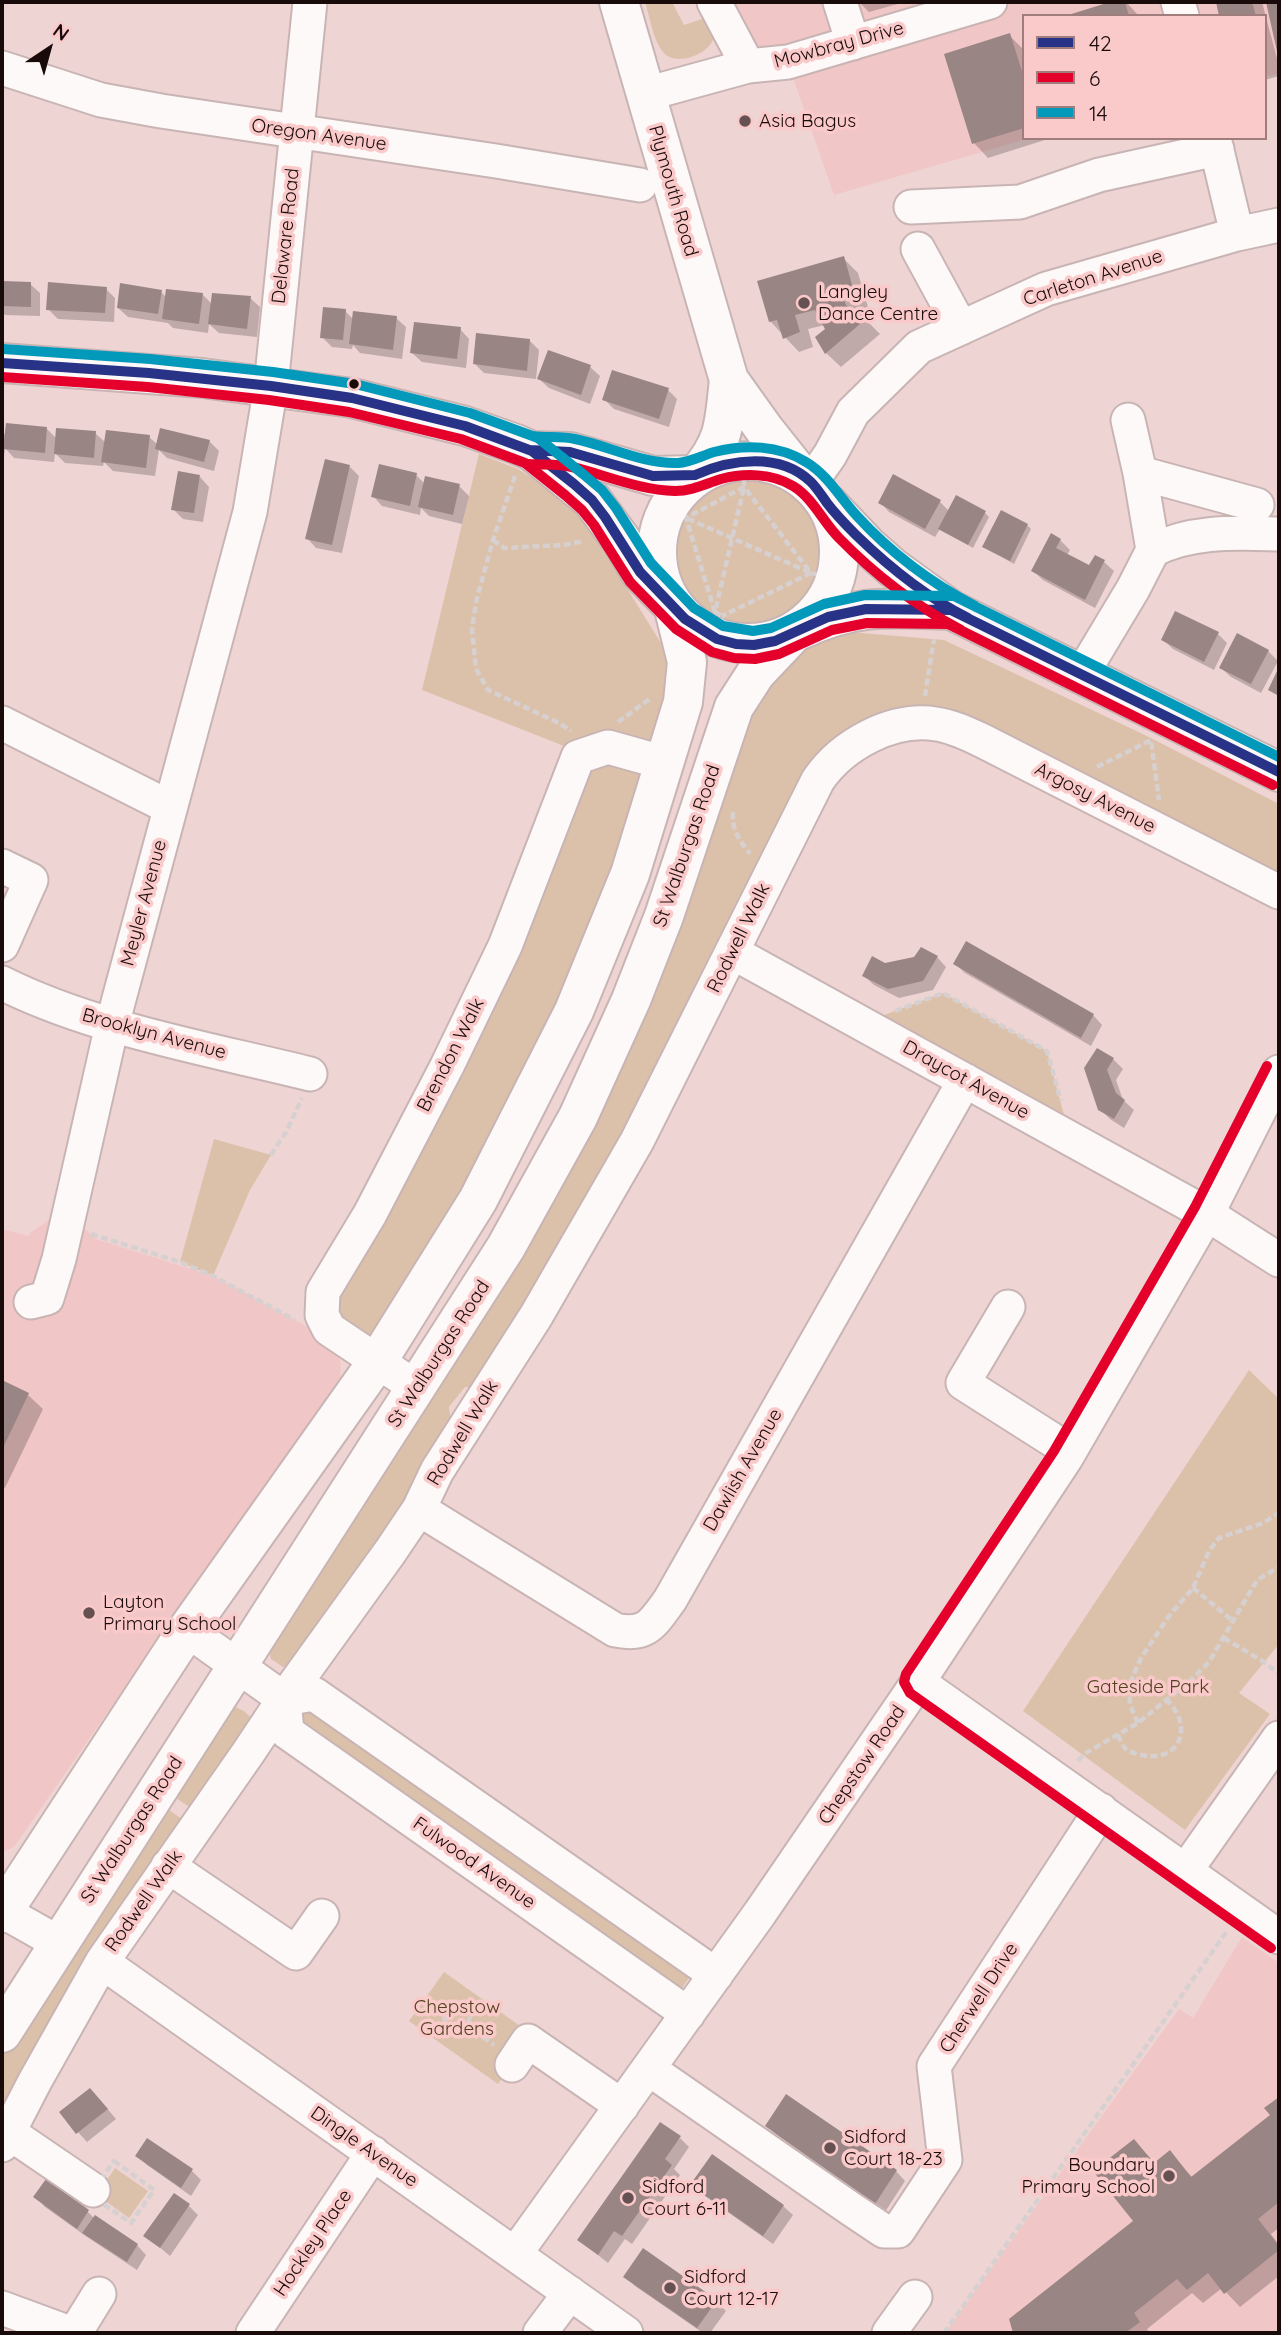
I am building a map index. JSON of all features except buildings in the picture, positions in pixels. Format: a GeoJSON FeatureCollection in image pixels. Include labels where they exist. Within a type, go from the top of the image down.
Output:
{"type":"FeatureCollection","features":[{"type":"Feature","properties":{"kind":"main road","name":"Plymouth Road"},"geometry":{"type":"LineString","coordinates":[[620,2],[729,380],[754,417],[811,485]]}},
{"type":"Feature","properties":{"kind":"main road"},"geometry":{"type":"LineString","coordinates":[[2,363],[136,372],[271,386],[352,398],[465,426],[592,500],[622,541],[640,572],[672,606],[703,632],[736,644],[754,645],[775,641],[828,617],[866,609],[943,621],[1082,674],[1279,772]]}},
{"type":"Feature","properties":{"kind":"main road","name":"Plymouth Road"},"geometry":{"type":"LineString","coordinates":[[672,606],[659,556],[662,526],[676,496],[715,452],[722,434],[729,380]]}},
{"type":"Feature","properties":{"kind":"main road"},"geometry":{"type":"LineString","coordinates":[[525,460],[570,452],[653,475],[696,474],[744,461],[768,463],[811,485],[943,621]]}},
{"type":"Feature","properties":{"kind":"main road","name":"St Walburgas Road"},"geometry":{"type":"LineString","coordinates":[[2,2033],[506,1247],[578,1117],[631,1000],[664,916],[734,706],[756,673],[827,597],[836,578],[838,545],[833,523],[811,485]]}},
{"type":"Feature","properties":{"kind":"main road"},"geometry":{"type":"LineString","coordinates":[[2,1912],[187,1630],[377,1362],[478,1199],[574,1011],[629,874],[683,702],[687,662],[672,606]]}},
{"type":"Feature","properties":{"kind":"street","name":"Delaware Road"},"geometry":{"type":"LineString","coordinates":[[271,386],[310,2]]}},
{"type":"Feature","properties":{"kind":"street"},"geometry":{"type":"LineString","coordinates":[[714,2],[748,66]]}},
{"type":"Feature","properties":{"kind":"street"},"geometry":{"type":"LineString","coordinates":[[840,2],[853,43]]}},
{"type":"Feature","properties":{"kind":"street","name":"Mowbray Drive"},"geometry":{"type":"LineString","coordinates":[[646,94],[748,66],[788,62],[990,2]]}},
{"type":"Feature","properties":{"kind":"street","name":"Oregon Avenue"},"geometry":{"type":"LineString","coordinates":[[2,68],[102,100],[296,133],[640,185]]}},
{"type":"Feature","properties":{"kind":"street"},"geometry":{"type":"LineString","coordinates":[[911,207],[1020,202],[1099,175],[1216,144],[1237,234]]}},
{"type":"Feature","properties":{"kind":"street","name":"Carleton Avenue"},"geometry":{"type":"LineString","coordinates":[[811,485],[853,412],[919,347],[1046,289],[1237,234],[1279,225]]}},
{"type":"Feature","properties":{"kind":"street"},"geometry":{"type":"LineString","coordinates":[[918,249],[961,328]]}},
{"type":"Feature","properties":{"kind":"street","name":"Meyler Avenue"},"geometry":{"type":"LineString","coordinates":[[31,1302],[47,1298],[59,1259],[112,1025],[250,512],[271,386]]}},
{"type":"Feature","properties":{"kind":"street"},"geometry":{"type":"LineString","coordinates":[[1082,674],[1153,550],[1128,420]]}},
{"type":"Feature","properties":{"kind":"street"},"geometry":{"type":"LineString","coordinates":[[1140,473],[1257,505]]}},
{"type":"Feature","properties":{"kind":"street"},"geometry":{"type":"LineString","coordinates":[[1153,550],[1179,539],[1198,536],[1222,533],[1279,534]]}},
{"type":"Feature","properties":{"kind":"street"},"geometry":{"type":"LineString","coordinates":[[2,723],[169,807]]}},
{"type":"Feature","properties":{"kind":"street","name":"Argosy Avenue"},"geometry":{"type":"LineString","coordinates":[[921,724],[983,741],[1279,892]]}},
{"type":"Feature","properties":{"kind":"street","name":"Rodwell Walk"},"geometry":{"type":"LineString","coordinates":[[5,2139],[102,1962],[419,1509],[437,1471],[536,1316],[637,1141],[827,766],[870,737],[921,724]]}},
{"type":"Feature","properties":{"kind":"street","name":"Brendon Walk"},"geometry":{"type":"LineString","coordinates":[[321,1315],[323,1292],[370,1214],[447,1066],[505,946],[578,757],[608,747],[665,763]]}},
{"type":"Feature","properties":{"kind":"street"},"geometry":{"type":"LineString","coordinates":[[2,866],[31,880],[2,945]]}},
{"type":"Feature","properties":{"kind":"street","name":"Draycot Avenue"},"geometry":{"type":"LineString","coordinates":[[732,952],[1207,1214],[1279,1260]]}},
{"type":"Feature","properties":{"kind":"street","name":"Brooklyn Avenue"},"geometry":{"type":"LineString","coordinates":[[2,985],[31,998],[112,1025],[310,1074]]}},
{"type":"Feature","properties":{"kind":"street","name":"Chepstow Road"},"geometry":{"type":"LineString","coordinates":[[515,2254],[716,1975],[918,1682],[1070,1451],[1207,1214],[1279,1072]]}},
{"type":"Feature","properties":{"kind":"street","name":"Dawlish Avenue"},"geometry":{"type":"LineString","coordinates":[[419,1509],[615,1630],[626,1633],[640,1632],[653,1625],[670,1600],[965,1080]]}},
{"type":"Feature","properties":{"kind":"street"},"geometry":{"type":"LineString","coordinates":[[1008,1307],[963,1383],[1070,1451]]}},
{"type":"Feature","properties":{"kind":"street"},"geometry":{"type":"LineString","coordinates":[[321,1315],[329,1329],[417,1388]]}},
{"type":"Feature","properties":{"kind":"street"},"geometry":{"type":"LineString","coordinates":[[187,1630],[284,1699],[314,1694],[716,1975]]}},
{"type":"Feature","properties":{"kind":"street"},"geometry":{"type":"LineString","coordinates":[[918,1682],[1279,1937]]}},
{"type":"Feature","properties":{"kind":"street","name":"Fulwood Avenue"},"geometry":{"type":"LineString","coordinates":[[284,1699],[288,1732],[688,2014]]}},
{"type":"Feature","properties":{"kind":"street"},"geometry":{"type":"LineString","coordinates":[[1186,1870],[1279,1738]]}},
{"type":"Feature","properties":{"kind":"street","name":"Cherwell Drive"},"geometry":{"type":"LineString","coordinates":[[649,2069],[884,2231],[898,2231],[945,2160],[934,2066],[1101,1810]]}},
{"type":"Feature","properties":{"kind":"street"},"geometry":{"type":"LineString","coordinates":[[168,1866],[296,1953],[321,1916]]}},
{"type":"Feature","properties":{"kind":"street"},"geometry":{"type":"LineString","coordinates":[[2,1912],[59,1943]]}},
{"type":"Feature","properties":{"kind":"street","name":"Dingle Avenue"},"geometry":{"type":"LineString","coordinates":[[102,1962],[626,2333]]}},
{"type":"Feature","properties":{"kind":"street"},"geometry":{"type":"LineString","coordinates":[[512,2065],[528,2041],[622,2106]]}},
{"type":"Feature","properties":{"kind":"street"},"geometry":{"type":"LineString","coordinates":[[5,2139],[93,2190]]}},
{"type":"Feature","properties":{"kind":"street","name":"Hockley Place"},"geometry":{"type":"LineString","coordinates":[[253,2333],[373,2153]]}},
{"type":"Feature","properties":{"kind":"street"},"geometry":{"type":"LineString","coordinates":[[540,2333],[570,2293]]}},
{"type":"Feature","properties":{"kind":"street"},"geometry":{"type":"LineString","coordinates":[[2,2308],[73,2333],[99,2294]]}},
{"type":"Feature","properties":{"kind":"street"},"geometry":{"type":"LineString","coordinates":[[889,2333],[915,2297]]}},
{"type":"Feature","properties":{"kind":"path"},"geometry":{"type":"LineString","coordinates":[[525,460],[493,540],[476,602],[472,630],[476,669],[488,690],[559,723],[579,736]]}},
{"type":"Feature","properties":{"kind":"path"},"geometry":{"type":"LineString","coordinates":[[715,612],[734,539],[745,476]]}},
{"type":"Feature","properties":{"kind":"path"},"geometry":{"type":"LineString","coordinates":[[686,518],[744,488]]}},
{"type":"Feature","properties":{"kind":"path"},"geometry":{"type":"LineString","coordinates":[[744,488],[811,573]]}},
{"type":"Feature","properties":{"kind":"path"},"geometry":{"type":"LineString","coordinates":[[686,518],[811,573]]}},
{"type":"Feature","properties":{"kind":"path"},"geometry":{"type":"LineString","coordinates":[[686,518],[715,612],[721,619],[811,573]]}},
{"type":"Feature","properties":{"kind":"path"},"geometry":{"type":"LineString","coordinates":[[493,540],[505,548],[564,545],[596,538]]}},
{"type":"Feature","properties":{"kind":"path"},"geometry":{"type":"LineString","coordinates":[[921,724],[943,621]]}},
{"type":"Feature","properties":{"kind":"path"},"geometry":{"type":"LineString","coordinates":[[1066,783],[1151,740],[1164,832]]}},
{"type":"Feature","properties":{"kind":"path"},"geometry":{"type":"LineString","coordinates":[[733,810],[732,821],[738,839],[760,866],[771,874]]}},
{"type":"Feature","properties":{"kind":"path","name":"Draycot Avenue"},"geometry":{"type":"LineString","coordinates":[[861,1023],[943,993],[1036,1044],[1047,1051],[1070,1138]]}},
{"type":"Feature","properties":{"kind":"path"},"geometry":{"type":"LineString","coordinates":[[271,1155],[298,1111],[310,1074]]}},
{"type":"Feature","properties":{"kind":"path"},"geometry":{"type":"LineString","coordinates":[[66,1225],[180,1262],[213,1276],[308,1327],[321,1315]]}},
{"type":"Feature","properties":{"kind":"path"},"geometry":{"type":"LineString","coordinates":[[1138,1723],[1130,1705],[1129,1685],[1141,1658],[1169,1616],[1193,1588],[1209,1551],[1219,1538],[1264,1523],[1279,1513]]}},
{"type":"Feature","properties":{"kind":"path"},"geometry":{"type":"LineString","coordinates":[[1062,1782],[1084,1754],[1138,1723],[1191,1681],[1209,1662],[1257,1580],[1279,1567]]}},
{"type":"Feature","properties":{"kind":"path"},"geometry":{"type":"LineString","coordinates":[[1193,1588],[1233,1621]]}},
{"type":"Feature","properties":{"kind":"path"},"geometry":{"type":"LineString","coordinates":[[1224,1638],[1279,1674]]}},
{"type":"Feature","properties":{"kind":"path"},"geometry":{"type":"LineString","coordinates":[[1118,1735],[1125,1748],[1134,1753],[1159,1757],[1170,1753],[1179,1741],[1181,1728],[1179,1715],[1167,1700]]}},
{"type":"Feature","properties":{"kind":"path"},"geometry":{"type":"LineString","coordinates":[[944,2333],[1242,1910]]}},
{"type":"Feature","properties":{"kind":"path"},"geometry":{"type":"LineString","coordinates":[[455,2001],[463,2002],[470,2010],[470,2019],[463,2028],[454,2029],[444,2020],[446,2008],[455,2001]]}},
{"type":"Feature","properties":{"kind":"shaded area"},"geometry":{"type":"Polygon","coordinates":[[[714,2],[1279,2],[1279,74],[1267,76],[1267,14],[1022,14],[1023,140],[834,195],[788,63],[748,66],[714,2]]]}},
{"type":"Feature","properties":{"kind":"shaded area","name":"Layton Primary School"},"geometry":{"type":"Polygon","coordinates":[[[52,1218],[81,1225],[96,1239],[213,1276],[308,1327],[337,1353],[341,1364],[340,1378],[14,1847],[2,1852],[2,1229],[29,1236],[52,1218]]]}},
{"type":"Feature","properties":{"kind":"shaded area","name":"Boundary Primary School"},"geometry":{"type":"Polygon","coordinates":[[[1242,1937],[1279,1963],[1279,2333],[945,2333],[1179,2009],[1193,2018],[1242,1937]]]}},
{"type":"Feature","properties":{"kind":"green space"},"geometry":{"type":"Polygon","coordinates":[[[645,2],[672,2],[684,25],[708,17],[714,32],[711,43],[692,57],[670,57],[657,42],[645,2]]]}},
{"type":"Feature","properties":{"kind":"green space"},"geometry":{"type":"Polygon","coordinates":[[[479,454],[518,469],[561,497],[584,519],[664,648],[669,675],[652,741],[636,744],[587,741],[564,746],[422,690],[479,454]]]}},
{"type":"Feature","properties":{"kind":"green space"},"geometry":{"type":"Polygon","coordinates":[[[749,475],[779,481],[804,498],[821,523],[827,553],[821,583],[804,608],[779,625],[749,631],[719,625],[694,608],[677,583],[671,553],[677,523],[694,498],[719,481],[749,475]]]}},
{"type":"Feature","properties":{"kind":"green space"},"geometry":{"type":"Polygon","coordinates":[[[850,632],[944,640],[1147,736],[1279,804],[1279,892],[936,724],[827,766],[485,1390],[465,1387],[449,1407],[454,1444],[311,1663],[283,1667],[271,1659],[263,1629],[506,1247],[705,795],[792,643],[850,632]]]}},
{"type":"Feature","properties":{"kind":"green space"},"geometry":{"type":"Polygon","coordinates":[[[599,758],[636,768],[642,786],[558,1013],[477,1173],[381,1332],[357,1340],[323,1292],[584,771],[599,758]]]}},
{"type":"Feature","properties":{"kind":"green space"},"geometry":{"type":"Polygon","coordinates":[[[943,993],[1047,1051],[1067,1126],[871,1020],[943,993]]]}},
{"type":"Feature","properties":{"kind":"green space"},"geometry":{"type":"Polygon","coordinates":[[[214,1139],[271,1155],[250,1190],[213,1276],[180,1262],[214,1139]]]}},
{"type":"Feature","properties":{"kind":"green space","name":"Gateside Park"},"geometry":{"type":"Polygon","coordinates":[[[1249,1370],[1279,1399],[1279,1644],[1239,1693],[1270,1714],[1185,1830],[1023,1711],[1249,1370]]]}},
{"type":"Feature","properties":{"kind":"green space"},"geometry":{"type":"Polygon","coordinates":[[[314,1694],[699,1963],[672,2003],[287,1732],[314,1694]]]}},
{"type":"Feature","properties":{"kind":"green space"},"geometry":{"type":"Polygon","coordinates":[[[229,1704],[244,1711],[264,1730],[204,1817],[160,1787],[229,1704]]]}},
{"type":"Feature","properties":{"kind":"green space"},"geometry":{"type":"Polygon","coordinates":[[[152,1799],[196,1828],[2,2145],[2,2033],[152,1799]]]}},
{"type":"Feature","properties":{"kind":"green space","name":"Chepstow Gardens"},"geometry":{"type":"Polygon","coordinates":[[[444,1972],[533,2035],[498,2084],[409,2021],[444,1972]]]}},
{"type":"Feature","properties":{"kind":"green space"},"geometry":{"type":"Polygon","coordinates":[[[115,2168],[148,2191],[129,2218],[97,2195],[115,2168]]]}},
{"type":"Feature","properties":{"kind":"transit line","name":"14"},"geometry":{"type":"LineString","coordinates":[[3,349],[150,359],[273,372],[355,384],[470,413],[538,438],[583,474],[602,490],[616,508],[651,563],[694,608],[723,626],[753,631],[771,628],[824,604],[865,595],[954,596],[1279,757]]}},
{"type":"Feature","properties":{"kind":"transit line","name":"42"},"geometry":{"type":"LineString","coordinates":[[2,363],[149,373],[271,386],[352,398],[465,426],[532,451],[574,484],[592,500],[605,517],[640,572],[685,619],[717,639],[754,645],[775,641],[828,617],[866,609],[951,610],[1279,772]]}},
{"type":"Feature","properties":{"kind":"transit line","name":"6"},"geometry":{"type":"LineString","coordinates":[[2,377],[148,387],[269,400],[349,412],[461,439],[525,463],[565,495],[594,525],[630,582],[676,629],[712,652],[734,658],[755,659],[779,654],[832,630],[867,623],[948,624],[1273,785]]}},
{"type":"Feature","properties":{"kind":"transit line","name":"14"},"geometry":{"type":"LineString","coordinates":[[533,436],[575,439],[665,463],[678,463],[714,452],[749,447],[773,449],[796,456],[821,473],[857,516],[897,554],[927,577],[975,606]]}},
{"type":"Feature","properties":{"kind":"transit line","name":"42"},"geometry":{"type":"LineString","coordinates":[[530,450],[570,452],[653,476],[695,475]]}},
{"type":"Feature","properties":{"kind":"transit line","name":"42"},"geometry":{"type":"LineString","coordinates":[[695,475],[724,465],[755,461],[770,462],[799,472],[811,482],[841,520],[882,559],[923,591],[968,618]]}},
{"type":"Feature","properties":{"kind":"transit line","name":"6"},"geometry":{"type":"LineString","coordinates":[[529,464],[572,467],[636,485],[675,491],[693,489],[739,476],[767,476],[785,482],[806,497],[833,532],[867,565],[912,600],[961,630]]}},
{"type":"Feature","properties":{"kind":"transit line","name":"6"},"geometry":{"type":"LineString","coordinates":[[1267,1066],[1195,1207],[1054,1451],[906,1674],[904,1682],[910,1693],[1271,1948]]}},
{"type":"Feature","properties":{"kind":"place","name":"Asia Bagus"},"geometry":{"type":"Point","coordinates":[745,121]}},
{"type":"Feature","properties":{"kind":"place","name":"Langley Dance Centre"},"geometry":{"type":"Point","coordinates":[804,303]}},
{"type":"Feature","properties":{"kind":"place","name":"Layton Primary School"},"geometry":{"type":"Point","coordinates":[89,1613]}},
{"type":"Feature","properties":{"kind":"place","name":"Sidford Court 18-23"},"geometry":{"type":"Point","coordinates":[830,2148]}},
{"type":"Feature","properties":{"kind":"place","name":"Boundary Primary School"},"geometry":{"type":"Point","coordinates":[1169,2176]}},
{"type":"Feature","properties":{"kind":"place","name":"Sidford Court 6-11"},"geometry":{"type":"Point","coordinates":[628,2198]}},
{"type":"Feature","properties":{"kind":"place","name":"Sidford Court 12-17"},"geometry":{"type":"Point","coordinates":[670,2288]}}]}
